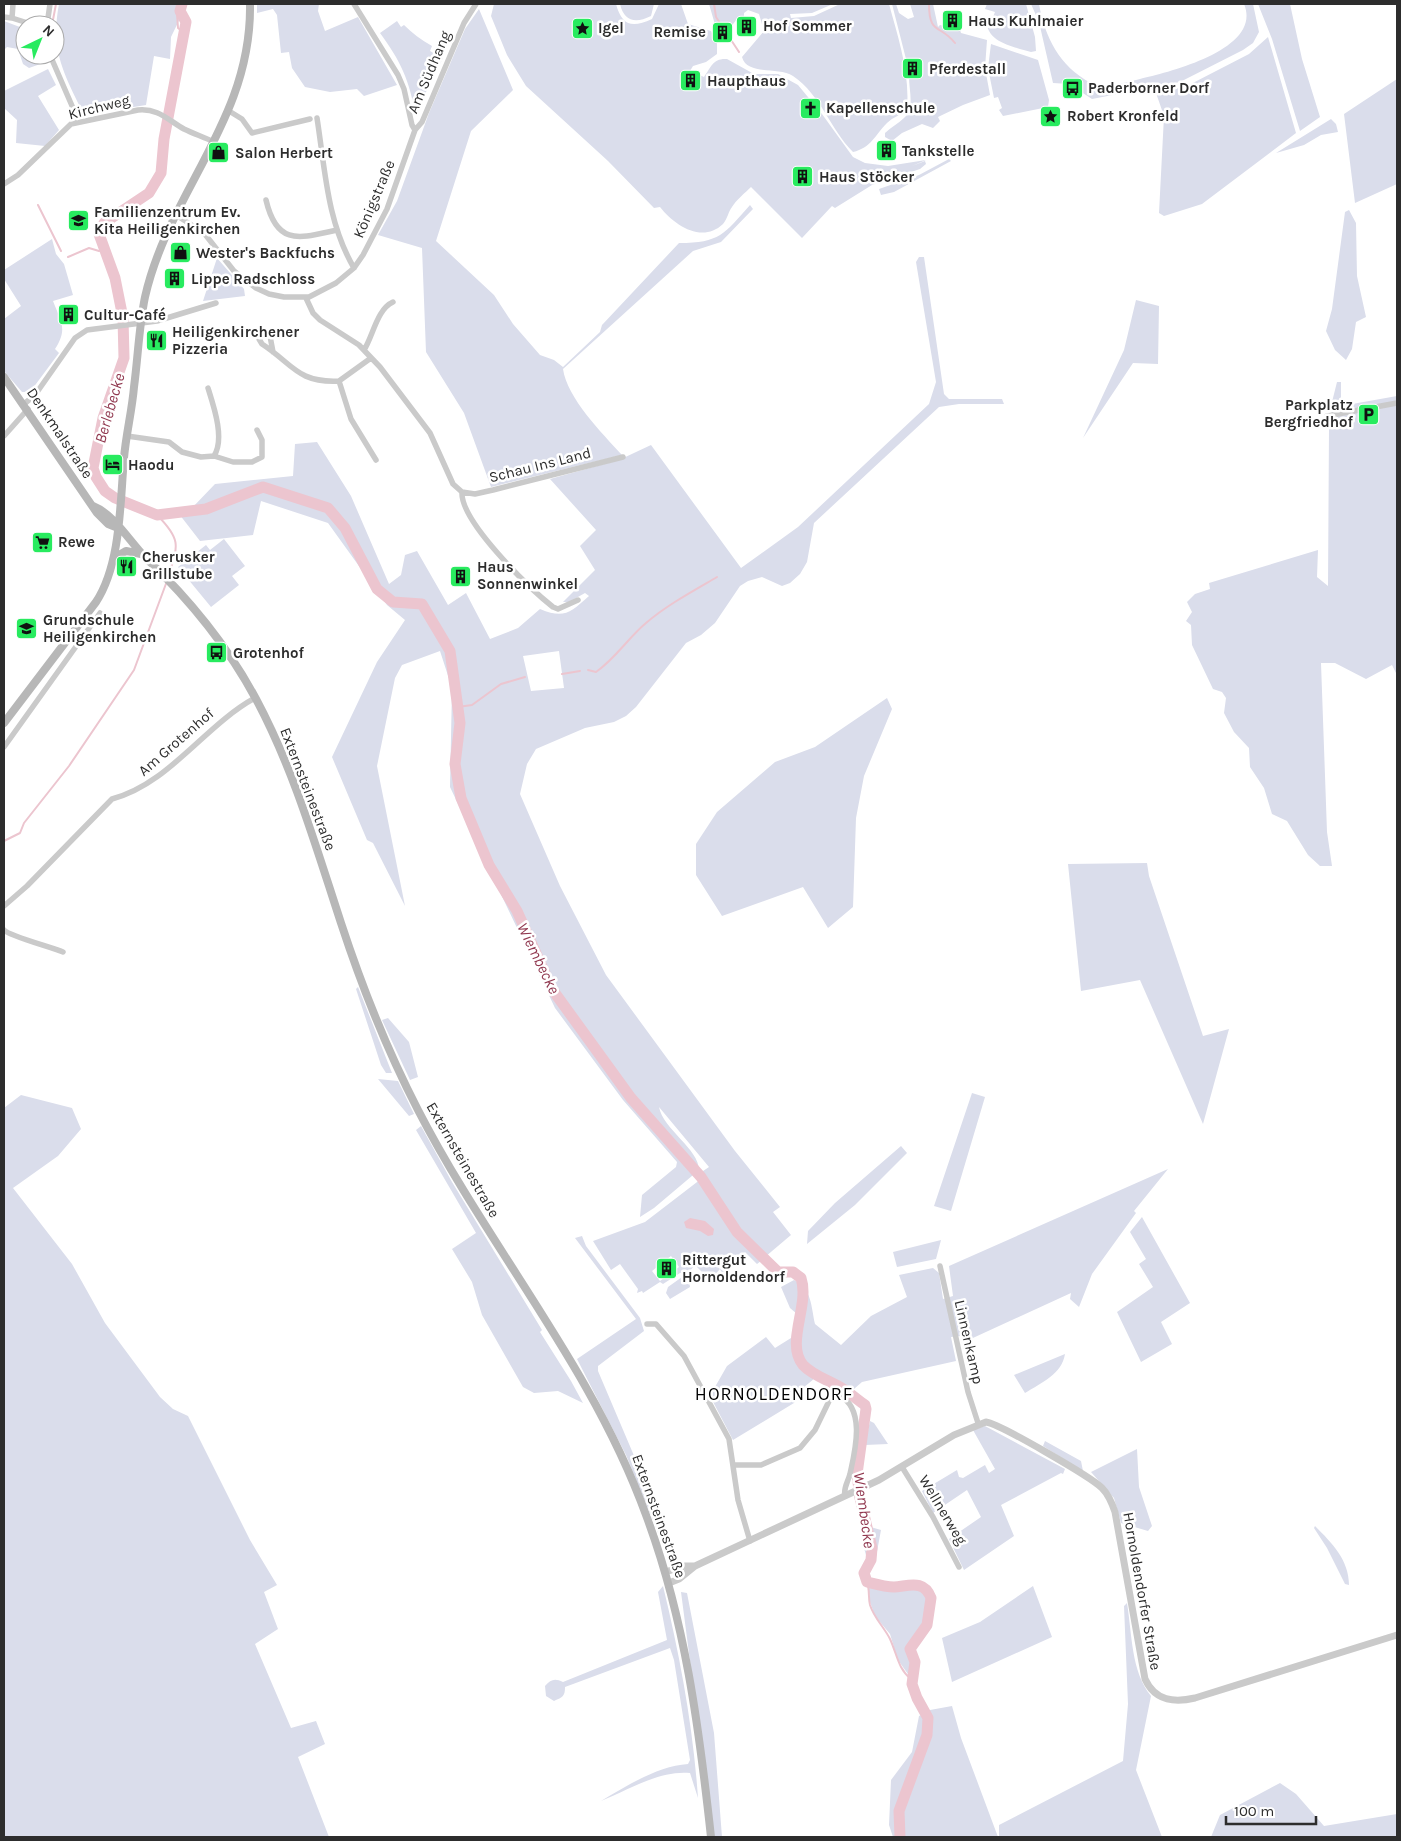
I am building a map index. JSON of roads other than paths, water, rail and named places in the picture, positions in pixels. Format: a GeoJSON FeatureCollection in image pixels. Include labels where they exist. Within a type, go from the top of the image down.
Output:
{"type":"FeatureCollection","features":[{"type":"Feature","properties":{"kind":"main road"},"geometry":{"type":"LineString","coordinates":[[4,724],[96,602],[105,586],[114,558],[141,322],[154,267],[176,216],[229,111],[245,62],[250,38],[250,4]]}},
{"type":"Feature","properties":{"kind":"main road","name":"Denkmalstraße"},"geometry":{"type":"LineString","coordinates":[[4,377],[104,521],[118,528]]}},
{"type":"Feature","properties":{"kind":"main road","name":"Externsteinestraße"},"geometry":{"type":"LineString","coordinates":[[118,528],[176,587],[211,628],[255,698],[293,780],[359,977],[404,1083],[466,1195],[583,1381],[627,1465],[669,1583],[695,1704],[711,1837]]}},
{"type":"Feature","properties":{"kind":"main road"},"geometry":{"type":"LineString","coordinates":[[114,558],[126,551],[142,554]]}},
{"type":"Feature","properties":{"kind":"street"},"geometry":{"type":"LineString","coordinates":[[12,18],[13,4]]}},
{"type":"Feature","properties":{"kind":"street","name":"Am Südhang"},"geometry":{"type":"LineString","coordinates":[[354,4],[398,75],[404,89],[412,125],[415,130],[422,122],[464,24],[476,4]]}},
{"type":"Feature","properties":{"kind":"street"},"geometry":{"type":"LineString","coordinates":[[4,17],[15,19]]}},
{"type":"Feature","properties":{"kind":"street"},"geometry":{"type":"LineString","coordinates":[[54,65],[78,122]]}},
{"type":"Feature","properties":{"kind":"street","name":"Kirchweg"},"geometry":{"type":"LineString","coordinates":[[4,184],[18,175],[64,129],[78,122],[140,110],[164,114],[174,122],[214,142]]}},
{"type":"Feature","properties":{"kind":"street"},"geometry":{"type":"LineString","coordinates":[[229,111],[242,119],[252,133],[310,119]]}},
{"type":"Feature","properties":{"kind":"street"},"geometry":{"type":"LineString","coordinates":[[317,118],[330,205],[337,230],[354,268]]}},
{"type":"Feature","properties":{"kind":"street","name":"Königstraße"},"geometry":{"type":"LineString","coordinates":[[306,298],[336,283],[354,268],[372,241],[387,209],[415,130]]}},
{"type":"Feature","properties":{"kind":"street"},"geometry":{"type":"LineString","coordinates":[[266,200],[269,214],[290,237],[301,238],[337,230]]}},
{"type":"Feature","properties":{"kind":"street"},"geometry":{"type":"LineString","coordinates":[[176,216],[204,233],[234,270],[256,288],[276,296],[306,298],[313,313],[320,320],[364,350],[430,433],[453,484],[462,492],[464,508],[485,538],[537,593],[558,609],[578,600]]}},
{"type":"Feature","properties":{"kind":"street"},"geometry":{"type":"LineString","coordinates":[[364,350],[372,339],[385,308],[393,302]]}},
{"type":"Feature","properties":{"kind":"street"},"geometry":{"type":"LineString","coordinates":[[4,436],[75,338],[90,328],[157,321],[216,303]]}},
{"type":"Feature","properties":{"kind":"street"},"geometry":{"type":"LineString","coordinates":[[273,352],[270,336],[263,334],[260,341],[273,352],[304,377],[322,381],[339,381],[371,358]]}},
{"type":"Feature","properties":{"kind":"street"},"geometry":{"type":"LineString","coordinates":[[339,381],[351,419],[376,460]]}},
{"type":"Feature","properties":{"kind":"street"},"geometry":{"type":"LineString","coordinates":[[208,388],[214,406],[219,447],[214,456]]}},
{"type":"Feature","properties":{"kind":"street"},"geometry":{"type":"LineString","coordinates":[[1326,416],[1397,403]]}},
{"type":"Feature","properties":{"kind":"street"},"geometry":{"type":"LineString","coordinates":[[127,436],[169,442],[182,452],[214,456],[242,463],[260,459],[263,453],[262,440],[257,430]]}},
{"type":"Feature","properties":{"kind":"street","name":"Schau Ins Land"},"geometry":{"type":"LineString","coordinates":[[462,492],[475,494],[623,457]]}},
{"type":"Feature","properties":{"kind":"street"},"geometry":{"type":"LineString","coordinates":[[4,747],[100,613]]}},
{"type":"Feature","properties":{"kind":"street","name":"Am Grotenhof"},"geometry":{"type":"LineString","coordinates":[[4,906],[27,886],[112,799],[131,794],[150,782],[234,710],[255,698]]}},
{"type":"Feature","properties":{"kind":"street"},"geometry":{"type":"LineString","coordinates":[[4,930],[8,935],[28,939],[63,952]]}},
{"type":"Feature","properties":{"kind":"street","name":"Linnenkamp"},"geometry":{"type":"LineString","coordinates":[[940,1266],[968,1392],[978,1423]]}},
{"type":"Feature","properties":{"kind":"street"},"geometry":{"type":"LineString","coordinates":[[647,1324],[656,1324],[684,1356],[729,1439],[738,1500],[750,1541]]}},
{"type":"Feature","properties":{"kind":"street"},"geometry":{"type":"LineString","coordinates":[[734,1465],[761,1465],[800,1448],[815,1430],[831,1397],[839,1395],[851,1406],[855,1422],[854,1456],[844,1490],[845,1496]]}},
{"type":"Feature","properties":{"kind":"street","name":"Hornoldendorfer Straße"},"geometry":{"type":"LineString","coordinates":[[978,1423],[989,1422],[1002,1428],[1098,1484],[1107,1494],[1114,1512],[1144,1679],[1152,1691],[1164,1699],[1180,1702],[1195,1698],[1397,1635]]}},
{"type":"Feature","properties":{"kind":"street"},"geometry":{"type":"LineString","coordinates":[[669,1583],[679,1579],[695,1566],[867,1486],[978,1423]]}},
{"type":"Feature","properties":{"kind":"street","name":"Wellnerweg"},"geometry":{"type":"LineString","coordinates":[[902,1467],[933,1517],[960,1567]]}},
{"type":"Feature","properties":{"kind":"street"},"geometry":{"type":"LineString","coordinates":[[665,1572],[685,1566],[695,1566]]}},
{"type":"Feature","properties":{"kind":"waterway"},"geometry":{"type":"LineString","coordinates":[[54,15],[56,4]]}},
{"type":"Feature","properties":{"kind":"waterway","name":"Wiembecke"},"geometry":{"type":"LineString","coordinates":[[182,4],[180,11],[186,22],[164,139],[161,173],[149,193],[104,223],[99,234],[115,278],[123,318],[124,358],[103,418],[93,468],[96,477],[105,491],[115,498],[157,515],[206,509],[263,487],[328,508],[345,528],[377,589],[393,602],[422,604],[450,651],[460,723],[455,764],[461,798],[489,865],[517,911],[552,989],[631,1098],[701,1177],[737,1232],[778,1272],[793,1272],[801,1278],[803,1300],[796,1346],[798,1356],[803,1365],[843,1389],[865,1405],[857,1474],[860,1498],[872,1548],[871,1560],[864,1573],[867,1582],[891,1587],[916,1585],[924,1588],[931,1598],[927,1625],[910,1649],[915,1662],[912,1684],[928,1718],[927,1735],[899,1811],[900,1837]]}},
{"type":"Feature","properties":{"kind":"waterway"},"geometry":{"type":"LineString","coordinates":[[714,4],[716,17],[739,52]]}},
{"type":"Feature","properties":{"kind":"waterway"},"geometry":{"type":"LineString","coordinates":[[929,4],[933,25],[955,43]]}},
{"type":"Feature","properties":{"kind":"waterway"},"geometry":{"type":"LineString","coordinates":[[180,11],[177,14],[178,28],[183,32]]}},
{"type":"Feature","properties":{"kind":"waterway"},"geometry":{"type":"LineString","coordinates":[[38,205],[61,251]]}},
{"type":"Feature","properties":{"kind":"waterway"},"geometry":{"type":"LineString","coordinates":[[68,257],[89,248],[99,251],[105,249]]}},
{"type":"Feature","properties":{"kind":"waterway","name":"Berlebecke"},"geometry":{"type":"LineString","coordinates":[[157,515],[171,531],[176,544],[168,577]]}},
{"type":"Feature","properties":{"kind":"waterway"},"geometry":{"type":"LineString","coordinates":[[588,670],[596,672],[610,661],[654,616],[680,598],[717,577]]}},
{"type":"Feature","properties":{"kind":"waterway","name":"Berlebecke"},"geometry":{"type":"LineString","coordinates":[[4,841],[20,833],[24,823],[69,766],[134,670],[167,581]]}},
{"type":"Feature","properties":{"kind":"waterway"},"geometry":{"type":"LineString","coordinates":[[562,674],[580,671]]}},
{"type":"Feature","properties":{"kind":"waterway"},"geometry":{"type":"LineString","coordinates":[[458,707],[472,705],[501,684],[525,677]]}},
{"type":"Feature","properties":{"kind":"waterway","name":"Wiembecke"},"geometry":{"type":"LineString","coordinates":[[867,1582],[869,1602],[872,1610],[890,1639],[900,1666],[911,1679]]}},
{"type":"Feature","properties":{"kind":"place","name":"Haus Kuhlmaier"},"geometry":{"type":"Point","coordinates":[952,21]}},
{"type":"Feature","properties":{"kind":"place","name":"Hof Sommer"},"geometry":{"type":"Point","coordinates":[747,26]}},
{"type":"Feature","properties":{"kind":"place","name":"Igel"},"geometry":{"type":"Point","coordinates":[582,28]}},
{"type":"Feature","properties":{"kind":"place","name":"Remise"},"geometry":{"type":"Point","coordinates":[722,32]}},
{"type":"Feature","properties":{"kind":"place","name":"Pferdestall"},"geometry":{"type":"Point","coordinates":[913,69]}},
{"type":"Feature","properties":{"kind":"place","name":"Haupthaus"},"geometry":{"type":"Point","coordinates":[691,81]}},
{"type":"Feature","properties":{"kind":"place","name":"Paderborner Dorf"},"geometry":{"type":"Point","coordinates":[1072,88]}},
{"type":"Feature","properties":{"kind":"place","name":"Kapellenschule"},"geometry":{"type":"Point","coordinates":[810,108]}},
{"type":"Feature","properties":{"kind":"place","name":"Robert Kronfeld"},"geometry":{"type":"Point","coordinates":[1051,116]}},
{"type":"Feature","properties":{"kind":"place","name":"Tankstelle"},"geometry":{"type":"Point","coordinates":[886,151]}},
{"type":"Feature","properties":{"kind":"place","name":"Salon Herbert"},"geometry":{"type":"Point","coordinates":[219,153]}},
{"type":"Feature","properties":{"kind":"place","name":"Haus Stöcker"},"geometry":{"type":"Point","coordinates":[803,177]}},
{"type":"Feature","properties":{"kind":"place","name":"Familienzentrum Ev. Kita Heiligenkirchen"},"geometry":{"type":"Point","coordinates":[78,221]}},
{"type":"Feature","properties":{"kind":"place","name":"Wester's Backfuchs"},"geometry":{"type":"Point","coordinates":[180,253]}},
{"type":"Feature","properties":{"kind":"place","name":"Lippe Radschloss"},"geometry":{"type":"Point","coordinates":[175,279]}},
{"type":"Feature","properties":{"kind":"place","name":"Cultur-Café"},"geometry":{"type":"Point","coordinates":[68,315]}},
{"type":"Feature","properties":{"kind":"place","name":"Heiligenkirchener Pizzeria"},"geometry":{"type":"Point","coordinates":[156,341]}},
{"type":"Feature","properties":{"kind":"place","name":"Parkplatz Bergfriedhof"},"geometry":{"type":"Point","coordinates":[1369,414]}},
{"type":"Feature","properties":{"kind":"place","name":"Haodu"},"geometry":{"type":"Point","coordinates":[112,465]}},
{"type":"Feature","properties":{"kind":"place","name":"Rewe"},"geometry":{"type":"Point","coordinates":[42,542]}},
{"type":"Feature","properties":{"kind":"place","name":"Cherusker Grillstube"},"geometry":{"type":"Point","coordinates":[126,566]}},
{"type":"Feature","properties":{"kind":"place","name":"Haus Sonnenwinkel"},"geometry":{"type":"Point","coordinates":[461,576]}},
{"type":"Feature","properties":{"kind":"place","name":"Grundschule Heiligenkirchen"},"geometry":{"type":"Point","coordinates":[27,629]}},
{"type":"Feature","properties":{"kind":"place","name":"Grotenhof"},"geometry":{"type":"Point","coordinates":[217,653]}},
{"type":"Feature","properties":{"kind":"place","name":"Rittergut Hornoldendorf"},"geometry":{"type":"Point","coordinates":[666,1269]}},
{"type":"Feature","properties":{"kind":"district","name":"HORNOLDENDORF"},"geometry":{"type":"Point","coordinates":[774,1394]}}]}
